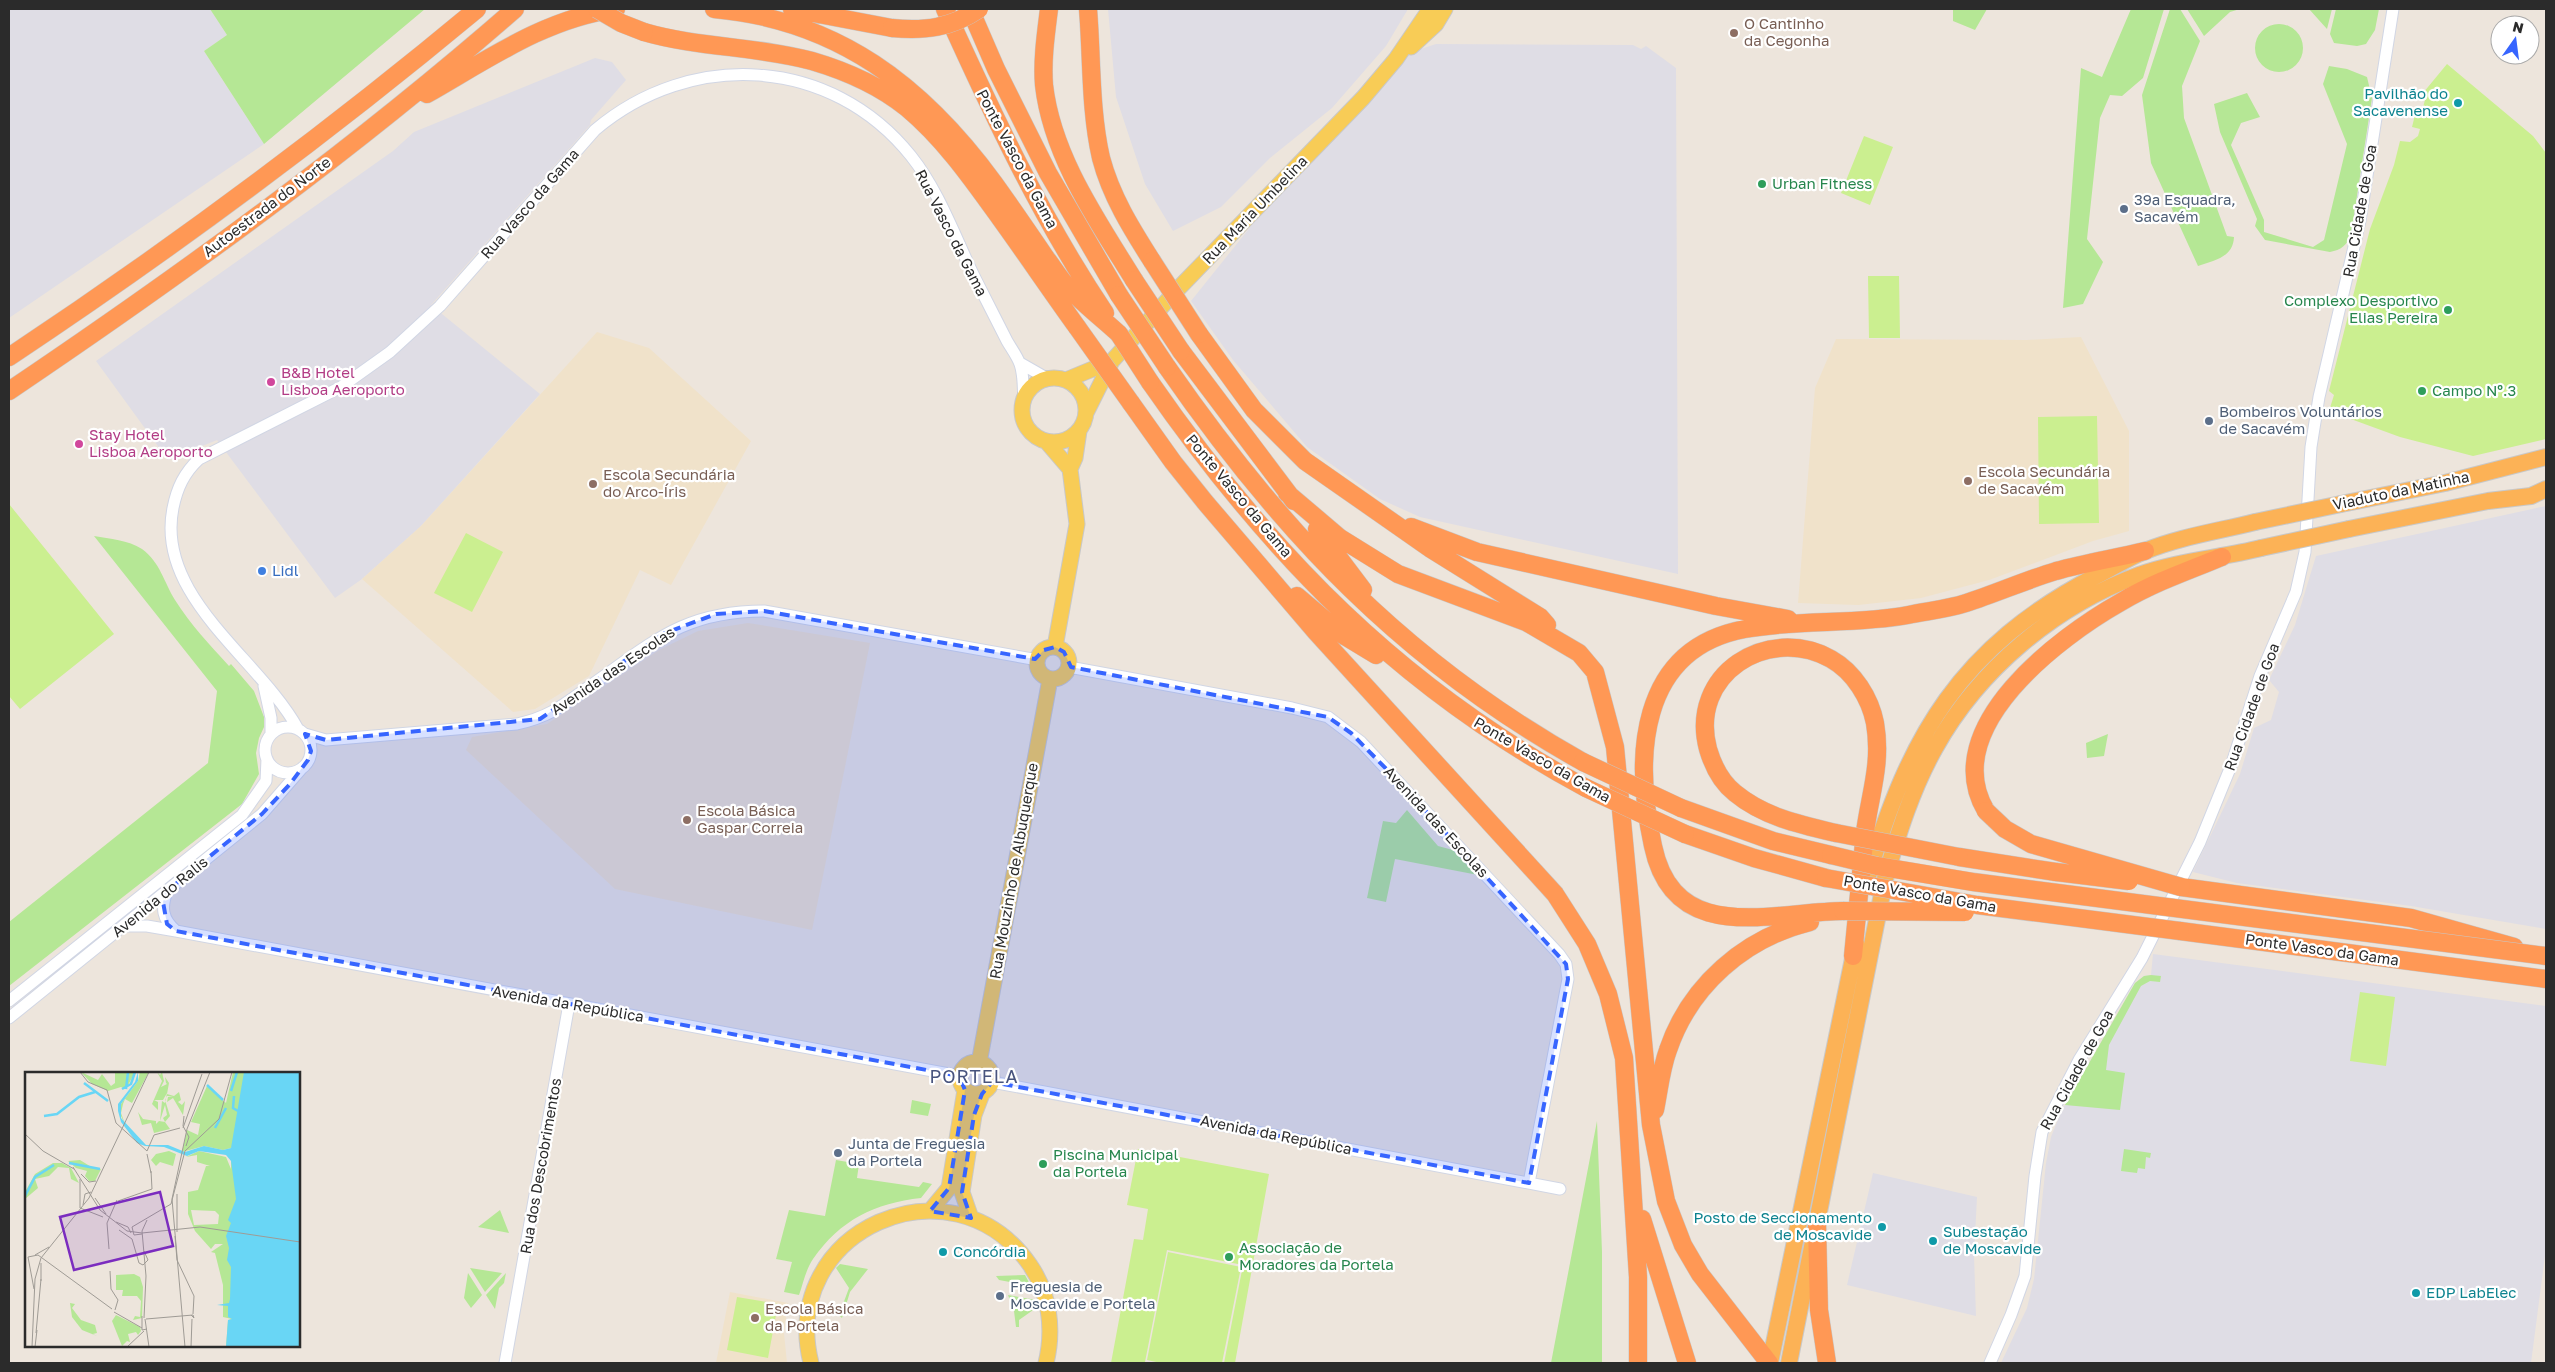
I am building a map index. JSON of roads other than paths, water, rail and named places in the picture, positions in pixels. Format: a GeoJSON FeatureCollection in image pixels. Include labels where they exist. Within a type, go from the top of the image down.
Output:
{"type":"FeatureCollection","features":[{"type":"Feature","properties":{"kind":"highway","name":"Autoestrada do Norte"},"geometry":{"type":"LineString","coordinates":[[9,358],[217,211],[311,141],[476,9]]}},
{"type":"Feature","properties":{"kind":"highway","name":"Autoestrada do Norte"},"geometry":{"type":"LineString","coordinates":[[9,391],[220,244],[385,117],[515,9]]}},
{"type":"Feature","properties":{"kind":"highway"},"geometry":{"type":"LineString","coordinates":[[597,9],[644,32],[677,41],[811,61],[856,78],[890,96],[923,123],[953,155],[1172,462],[1316,632],[1555,894],[1577,926],[1601,974],[1624,1058],[1638,1277],[1638,1363]]}},
{"type":"Feature","properties":{"kind":"highway"},"geometry":{"type":"LineString","coordinates":[[385,117],[516,42],[554,26],[603,10],[616,9]]}},
{"type":"Feature","properties":{"kind":"highway","name":"Ponte Vasco da Gama"},"geometry":{"type":"LineString","coordinates":[[714,9],[758,14],[806,29],[868,59],[902,83],[938,115],[968,148],[1068,288],[1097,308]]}},
{"type":"Feature","properties":{"kind":"highway"},"geometry":{"type":"LineString","coordinates":[[792,9],[892,28],[934,29],[951,25],[980,9]]}},
{"type":"Feature","properties":{"kind":"highway","name":"Ponte Vasco da Gama"},"geometry":{"type":"LineString","coordinates":[[945,9],[979,86],[1029,184],[1097,308],[1119,334],[1192,441],[1252,517],[1352,622],[1422,683],[1483,727],[1586,788],[1685,834],[1754,858],[1826,878],[1924,897],[2546,979]]}},
{"type":"Feature","properties":{"kind":"highway","name":"Ponte Vasco da Gama"},"geometry":{"type":"LineString","coordinates":[[970,9],[1000,77],[1048,173],[1119,295],[1167,367],[1230,455],[1260,492],[1336,575],[1390,627],[1495,709],[1583,762],[1681,808],[1773,841],[1877,866],[1955,879],[2546,956]]}},
{"type":"Feature","properties":{"kind":"highway"},"geometry":{"type":"LineString","coordinates":[[1049,9],[1045,43],[1044,83],[1054,130],[1076,180],[1134,280],[1181,351],[1336,553],[1390,627]]}},
{"type":"Feature","properties":{"kind":"highway"},"geometry":{"type":"LineString","coordinates":[[1088,9],[1094,108],[1101,157],[1116,199],[1152,261],[1238,390],[1278,437],[1305,462],[1431,550],[1540,617],[1561,642]]}},
{"type":"Feature","properties":{"kind":"highway","name":"Viaduto da Matinha"},"geometry":{"type":"LineString","coordinates":[[1770,1363],[1868,876],[1890,805],[1909,762],[1941,706],[1977,663],[2024,620],[2077,586],[2145,551],[2255,522],[2444,483],[2546,457]]}},
{"type":"Feature","properties":{"kind":"highway","name":"Viaduto da Matinha"},"geometry":{"type":"LineString","coordinates":[[1789,1363],[1885,879],[1903,818],[1936,747],[1983,681],[2031,636],[2058,616],[2085,600],[2141,575],[2172,565],[2222,557],[2488,501],[2538,495],[2546,489]]}},
{"type":"Feature","properties":{"kind":"highway"},"geometry":{"type":"LineString","coordinates":[[1288,492],[1340,538],[1398,574],[1526,622],[1580,653],[1595,672],[1615,747],[1651,1125],[1666,1201],[1675,1227],[1700,1274],[1728,1313],[1770,1363]]}},
{"type":"Feature","properties":{"kind":"highway"},"geometry":{"type":"LineString","coordinates":[[1362,503],[1421,532],[1477,552],[1716,606],[1811,623]]}},
{"type":"Feature","properties":{"kind":"highway"},"geometry":{"type":"LineString","coordinates":[[2028,911],[1843,911],[1755,918],[1721,916],[1704,912],[1680,897],[1670,887],[1655,857],[1646,807],[1645,772],[1645,740],[1653,703],[1674,667],[1708,640],[1726,634],[1747,629],[1885,619],[1964,604],[2055,571],[2145,551]]}},
{"type":"Feature","properties":{"kind":"highway"},"geometry":{"type":"LineString","coordinates":[[2181,887],[2031,844],[2005,830],[1986,811],[1978,797],[1975,783],[1978,747],[1986,726],[1999,705],[2031,668],[2093,618],[2154,584],[2222,557]]}},
{"type":"Feature","properties":{"kind":"highway"},"geometry":{"type":"LineString","coordinates":[[1256,559],[1343,635],[1422,683]]}},
{"type":"Feature","properties":{"kind":"highway"},"geometry":{"type":"LineString","coordinates":[[1853,956],[1866,829],[1876,774],[1876,737],[1870,708],[1864,693],[1851,675],[1838,663],[1822,654],[1805,648],[1783,646],[1765,650],[1745,658],[1728,671],[1715,687],[1707,706],[1706,740],[1717,772],[1735,794],[1767,813],[1836,833],[1926,852],[2056,872],[2411,918],[2546,956]]}},
{"type":"Feature","properties":{"kind":"highway"},"geometry":{"type":"LineString","coordinates":[[1651,1125],[1667,1050],[1682,1018],[1715,975],[1747,949],[1775,934],[1843,911]]}},
{"type":"Feature","properties":{"kind":"highway"},"geometry":{"type":"LineString","coordinates":[[1634,1197],[1687,1363]]}},
{"type":"Feature","properties":{"kind":"highway"},"geometry":{"type":"LineString","coordinates":[[1817,1222],[1818,1310],[1827,1363]]}},
{"type":"Feature","properties":{"kind":"main road","name":"Rua Maria Umbelina"},"geometry":{"type":"LineString","coordinates":[[1086,413],[1112,361],[1176,291],[1357,104],[1396,58],[1430,9]]}},
{"type":"Feature","properties":{"kind":"main road","name":"Rua Maria Umbelina"},"geometry":{"type":"LineString","coordinates":[[1396,58],[1416,44],[1436,24],[1445,9]]}},
{"type":"Feature","properties":{"kind":"main road","name":"Rua Maria Umbelina"},"geometry":{"type":"LineString","coordinates":[[1066,380],[1112,361]]}},
{"type":"Feature","properties":{"kind":"main road"},"geometry":{"type":"LineString","coordinates":[[1055,647],[1077,524],[1070,469],[1074,458],[1078,431],[1086,413],[1081,393],[1066,380],[1048,379],[1033,387],[1024,401],[1023,418],[1026,426],[1038,438],[1046,441],[1064,441],[1078,431]]}},
{"type":"Feature","properties":{"kind":"main road"},"geometry":{"type":"LineString","coordinates":[[1046,441],[1070,469]]}},
{"type":"Feature","properties":{"kind":"main road"},"geometry":{"type":"LineString","coordinates":[[1055,647],[1067,656],[1069,667],[1061,677],[1050,678],[1039,670],[1038,660],[1044,650],[1055,647]]}},
{"type":"Feature","properties":{"kind":"main road","name":"Rua Mouzinho de Albuquerque"},"geometry":{"type":"LineString","coordinates":[[979,1063],[1050,678]]}},
{"type":"Feature","properties":{"kind":"main road"},"geometry":{"type":"LineString","coordinates":[[930,1211],[949,1188],[962,1083],[961,1071],[969,1064],[979,1063],[991,1072],[987,1088],[974,1115],[962,1192],[971,1218]]}},
{"type":"Feature","properties":{"kind":"main road"},"geometry":{"type":"LineString","coordinates":[[962,1083],[976,1095],[987,1088]]}},
{"type":"Feature","properties":{"kind":"main road"},"geometry":{"type":"LineString","coordinates":[[811,1363],[807,1339],[809,1310],[818,1282],[833,1257],[854,1236],[879,1221],[907,1212],[930,1211],[951,1213],[971,1218],[992,1228],[1015,1246],[1040,1283],[1050,1325],[1046,1363]]}},
{"type":"Feature","properties":{"kind":"street","name":"Rua Cidade de Goa"},"geometry":{"type":"LineString","coordinates":[[1990,1363],[2011,1316],[2025,1276],[2035,1176],[2042,1132],[2079,1060],[2142,958],[2200,842],[2228,774],[2260,676],[2296,592],[2306,552],[2311,447],[2319,397],[2360,221],[2393,9]]}},
{"type":"Feature","properties":{"kind":"street","name":"Rua Vasco da Gama"},"geometry":{"type":"LineString","coordinates":[[302,732],[288,710],[264,684],[193,597],[179,574],[172,550],[170,522],[173,505],[185,474],[199,459],[341,387],[390,352],[440,306],[595,130],[615,113],[648,94],[681,82],[719,75],[756,74],[789,79],[825,90],[859,108],[886,130],[911,156],[929,183],[1020,363],[1024,401]]}},
{"type":"Feature","properties":{"kind":"street"},"geometry":{"type":"LineString","coordinates":[[1020,363],[1048,379]]}},
{"type":"Feature","properties":{"kind":"street","name":"Avenida das Escolas"},"geometry":{"type":"LineString","coordinates":[[302,732],[326,740],[518,724],[540,720],[560,708],[665,633],[689,622],[738,611],[764,611],[958,644],[1038,660]]}},
{"type":"Feature","properties":{"kind":"street","name":"Avenida das Escolas"},"geometry":{"type":"LineString","coordinates":[[1069,667],[1292,708],[1328,717],[1361,742],[1559,954],[1566,964],[1568,979],[1529,1183]]}},
{"type":"Feature","properties":{"kind":"street","name":"Rua Vasco da Gama"},"geometry":{"type":"LineString","coordinates":[[264,684],[271,718],[271,734]]}},
{"type":"Feature","properties":{"kind":"street"},"geometry":{"type":"LineString","coordinates":[[281,728],[302,732],[311,751],[303,767],[297,771],[283,772],[271,765],[265,750],[271,734],[281,728]]}},
{"type":"Feature","properties":{"kind":"street","name":"Avenida do Ralis"},"geometry":{"type":"LineString","coordinates":[[9,1000],[242,815],[266,781],[267,759]]}},
{"type":"Feature","properties":{"kind":"street","name":"Avenida do Ralis"},"geometry":{"type":"LineString","coordinates":[[9,1018],[262,814],[303,767]]}},
{"type":"Feature","properties":{"kind":"street"},"geometry":{"type":"LineString","coordinates":[[167,891],[162,912],[167,924],[176,931]]}},
{"type":"Feature","properties":{"kind":"street","name":"Avenida da República"},"geometry":{"type":"LineString","coordinates":[[123,926],[147,926],[176,931],[569,1004],[962,1083]]}},
{"type":"Feature","properties":{"kind":"street","name":"Rua dos Descobrimentos"},"geometry":{"type":"LineString","coordinates":[[505,1363],[569,1004]]}},
{"type":"Feature","properties":{"kind":"street","name":"Avenida da República"},"geometry":{"type":"LineString","coordinates":[[987,1088],[1560,1189]]}},
{"type":"Feature","properties":{"kind":"place","name":"O Cantinho da Cegonha"},"geometry":{"type":"Point","coordinates":[1734,33]}},
{"type":"Feature","properties":{"kind":"place","name":"Pavilhão do Sacavenense"},"geometry":{"type":"Point","coordinates":[2458,103]}},
{"type":"Feature","properties":{"kind":"place","name":"Urban Fitness"},"geometry":{"type":"Point","coordinates":[1762,184]}},
{"type":"Feature","properties":{"kind":"place","name":"39ª Esquadra, Sacavém"},"geometry":{"type":"Point","coordinates":[2124,209]}},
{"type":"Feature","properties":{"kind":"place","name":"Complexo Desportivo Elias Pereira"},"geometry":{"type":"Point","coordinates":[2448,310]}},
{"type":"Feature","properties":{"kind":"place","name":"B&B Hotel Lisboa Aeroporto"},"geometry":{"type":"Point","coordinates":[271,382]}},
{"type":"Feature","properties":{"kind":"place","name":"Campo Nº.3"},"geometry":{"type":"Point","coordinates":[2422,391]}},
{"type":"Feature","properties":{"kind":"place","name":"Bombeiros Voluntários de Sacavém"},"geometry":{"type":"Point","coordinates":[2209,421]}},
{"type":"Feature","properties":{"kind":"place","name":"Stay Hotel Lisboa Aeroporto"},"geometry":{"type":"Point","coordinates":[79,444]}},
{"type":"Feature","properties":{"kind":"place","name":"Escola Secundária de Sacavém"},"geometry":{"type":"Point","coordinates":[1968,481]}},
{"type":"Feature","properties":{"kind":"place","name":"Escola Secundária do Arco-Íris"},"geometry":{"type":"Point","coordinates":[593,484]}},
{"type":"Feature","properties":{"kind":"place","name":"Lidl"},"geometry":{"type":"Point","coordinates":[262,571]}},
{"type":"Feature","properties":{"kind":"place","name":"Escola Básica Gaspar Correia"},"geometry":{"type":"Point","coordinates":[687,820]}},
{"type":"Feature","properties":{"kind":"place","name":"Junta de Freguesia da Portela"},"geometry":{"type":"Point","coordinates":[838,1153]}},
{"type":"Feature","properties":{"kind":"place","name":"Piscina Municipal da Portela"},"geometry":{"type":"Point","coordinates":[1043,1164]}},
{"type":"Feature","properties":{"kind":"place","name":"Posto de Seccionamento de Moscavide"},"geometry":{"type":"Point","coordinates":[1882,1227]}},
{"type":"Feature","properties":{"kind":"place","name":"Subestação de Moscavide"},"geometry":{"type":"Point","coordinates":[1933,1241]}},
{"type":"Feature","properties":{"kind":"place","name":"Concórdia"},"geometry":{"type":"Point","coordinates":[943,1252]}},
{"type":"Feature","properties":{"kind":"place","name":"Associação de Moradores da Portela"},"geometry":{"type":"Point","coordinates":[1229,1257]}},
{"type":"Feature","properties":{"kind":"place","name":"EDP LabElec"},"geometry":{"type":"Point","coordinates":[2416,1293]}},
{"type":"Feature","properties":{"kind":"place","name":"Freguesia de Moscavide e Portela"},"geometry":{"type":"Point","coordinates":[1000,1296]}},
{"type":"Feature","properties":{"kind":"place","name":"Escola Básica da Portela"},"geometry":{"type":"Point","coordinates":[755,1318]}},
{"type":"Feature","properties":{"kind":"district","name":"PORTELA"},"geometry":{"type":"Point","coordinates":[974,1077]}}]}
